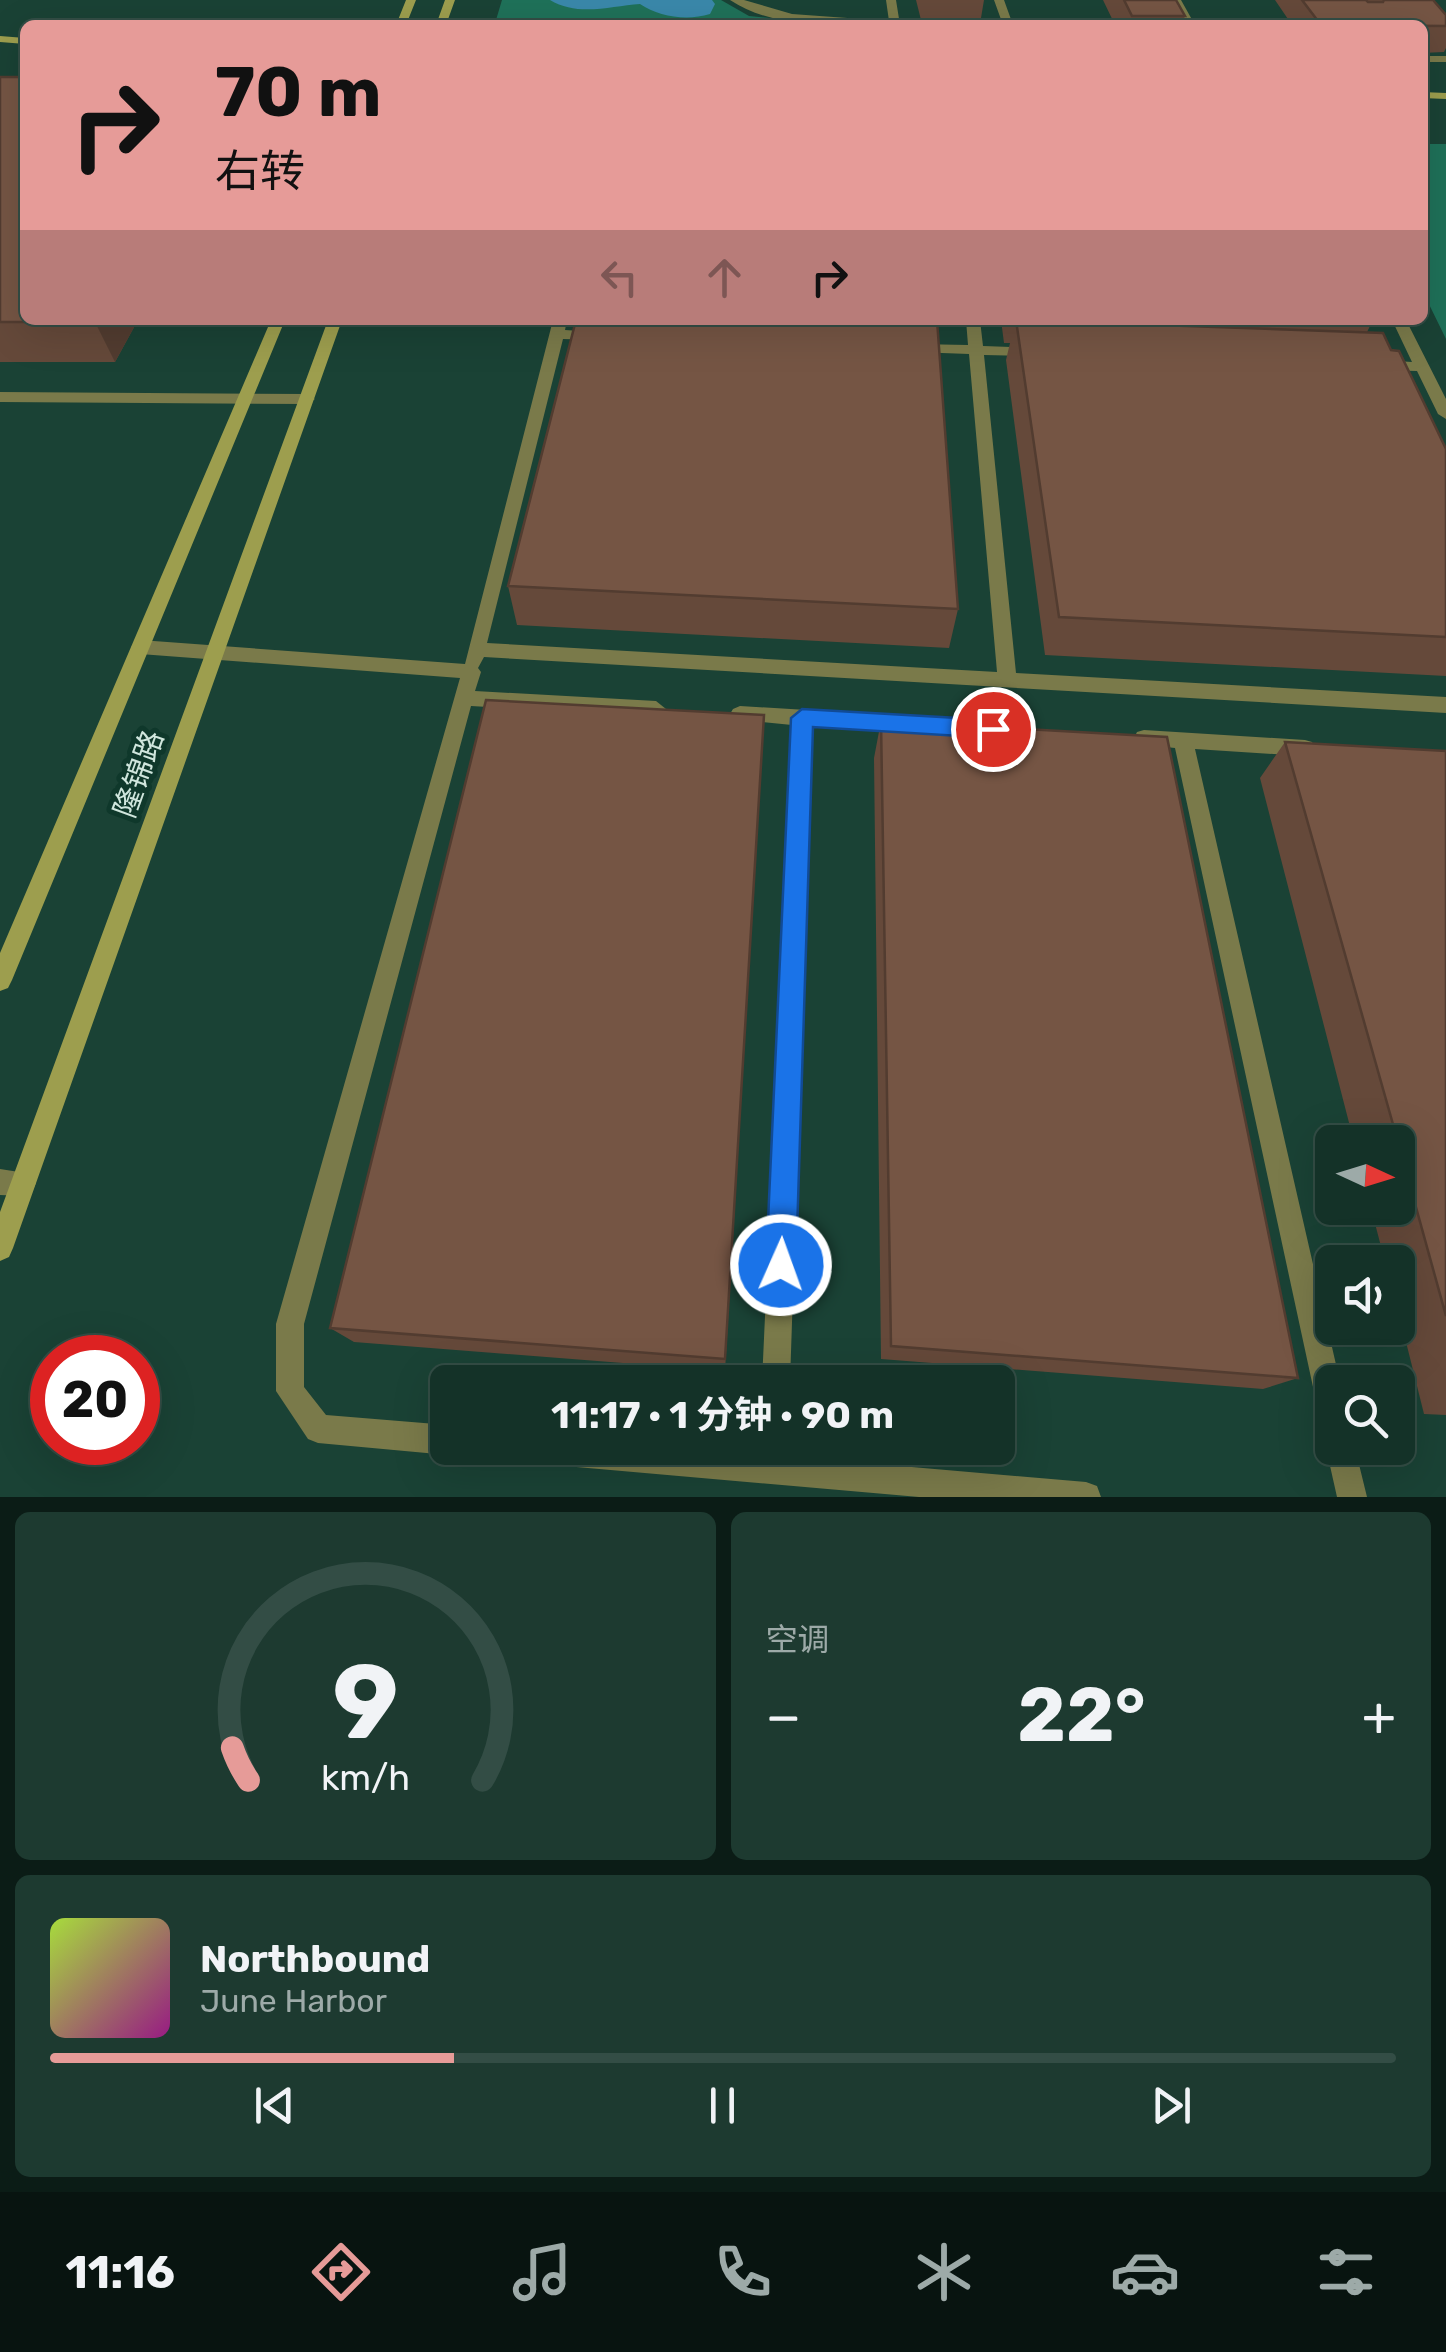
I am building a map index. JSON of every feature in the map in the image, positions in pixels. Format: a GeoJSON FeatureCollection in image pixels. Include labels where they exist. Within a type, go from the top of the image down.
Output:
{"type":"FeatureCollection","features":[{"type":"Feature","properties":{"kind":"main road","name":"隆锦路"},"geometry":{"type":"LineString","coordinates":[[0,980],[276,325]]}},
{"type":"Feature","properties":{"kind":"main road","name":"隆锦路"},"geometry":{"type":"LineString","coordinates":[[0,1248],[12,1182],[214,653],[333,325]]}},
{"type":"Feature","properties":{"kind":"lane"},"geometry":{"type":"LineString","coordinates":[[736,0],[748,7],[789,15],[842,20]]}},
{"type":"Feature","properties":{"kind":"lane"},"geometry":{"type":"LineString","coordinates":[[974,325],[1007,680]]}},
{"type":"Feature","properties":{"kind":"lane"},"geometry":{"type":"LineString","coordinates":[[1402,325],[1446,414]]}},
{"type":"Feature","properties":{"kind":"lane"},"geometry":{"type":"LineString","coordinates":[[430,1438],[318,1429],[290,1391],[290,1324],[474,661],[558,327],[616,336]]}},
{"type":"Feature","properties":{"kind":"lane"},"geometry":{"type":"LineString","coordinates":[[896,347],[1054,353]]}},
{"type":"Feature","properties":{"kind":"lane"},"geometry":{"type":"LineString","coordinates":[[1364,364],[1423,367]]}},
{"type":"Feature","properties":{"kind":"lane"},"geometry":{"type":"LineString","coordinates":[[0,398],[307,399]]}},
{"type":"Feature","properties":{"kind":"lane"},"geometry":{"type":"LineString","coordinates":[[140,647],[214,653],[1007,680],[1446,705]]}},
{"type":"Feature","properties":{"kind":"lane"},"geometry":{"type":"LineString","coordinates":[[463,698],[682,711]]}},
{"type":"Feature","properties":{"kind":"lane"},"geometry":{"type":"LineString","coordinates":[[722,713],[936,726]]}},
{"type":"Feature","properties":{"kind":"lane"},"geometry":{"type":"LineString","coordinates":[[777,1365],[802,718]]}},
{"type":"Feature","properties":{"kind":"lane"},"geometry":{"type":"LineString","coordinates":[[1126,737],[1334,750]]}},
{"type":"Feature","properties":{"kind":"lane"},"geometry":{"type":"LineString","coordinates":[[1184,741],[1322,1365]]}},
{"type":"Feature","properties":{"kind":"lane"},"geometry":{"type":"LineString","coordinates":[[829,1465],[1086,1497]]}},
{"type":"Feature","properties":{"kind":"lane"},"geometry":{"type":"LineString","coordinates":[[1345,1465],[1352,1497]]}},
{"type":"Feature","properties":{"kind":"green space"},"geometry":{"type":"Polygon","coordinates":[[[502,0],[721,0],[749,16],[790,20],[496,20],[502,0]]]}},
{"type":"Feature","properties":{"kind":"green space"},"geometry":{"type":"Polygon","coordinates":[[[1428,144],[1446,144],[1446,339],[1428,302],[1428,144]]]}},
{"type":"Feature","properties":{"kind":"water"},"geometry":{"type":"Polygon","coordinates":[[[550,0],[712,0],[715,4],[710,14],[683,17],[664,15],[640,4],[583,9],[550,0]]]}},
{"type":"Feature","properties":{"kind":"building"},"geometry":{"type":"Polygon","coordinates":[[[1124,0],[1176,0],[1185,16],[1132,16],[1124,0]]]}},
{"type":"Feature","properties":{"kind":"building"},"geometry":{"type":"Polygon","coordinates":[[[1302,0],[1433,0],[1446,15],[1446,26],[1428,26],[1428,20],[1317,20],[1302,0]]]}},
{"type":"Feature","properties":{"kind":"building"},"geometry":{"type":"Polygon","coordinates":[[[0,77],[20,77],[20,322],[0,322],[0,77]]]}},
{"type":"Feature","properties":{"kind":"building"},"geometry":{"type":"Polygon","coordinates":[[[575,325],[937,325],[958,609],[508,586],[575,325]]]}},
{"type":"Feature","properties":{"kind":"building"},"geometry":{"type":"Polygon","coordinates":[[[1017,325],[1157,325],[1383,333],[1391,350],[1399,351],[1446,449],[1446,637],[1059,617],[1017,325]]]}},
{"type":"Feature","properties":{"kind":"building"},"geometry":{"type":"Polygon","coordinates":[[[486,700],[764,715],[725,1359],[330,1328],[486,700]]]}},
{"type":"Feature","properties":{"kind":"building"},"geometry":{"type":"Polygon","coordinates":[[[881,721],[1167,737],[1298,1378],[891,1346],[881,721]]]}},
{"type":"Feature","properties":{"kind":"building"},"geometry":{"type":"Polygon","coordinates":[[[1285,742],[1446,751],[1446,1316],[1415,1204],[1415,1125],[1393,1125],[1285,742]]]}},
{"type":"Feature","properties":{"kind":"route"},"geometry":{"type":"LineString","coordinates":[[781,1265],[802,718],[993,729]]}}]}
